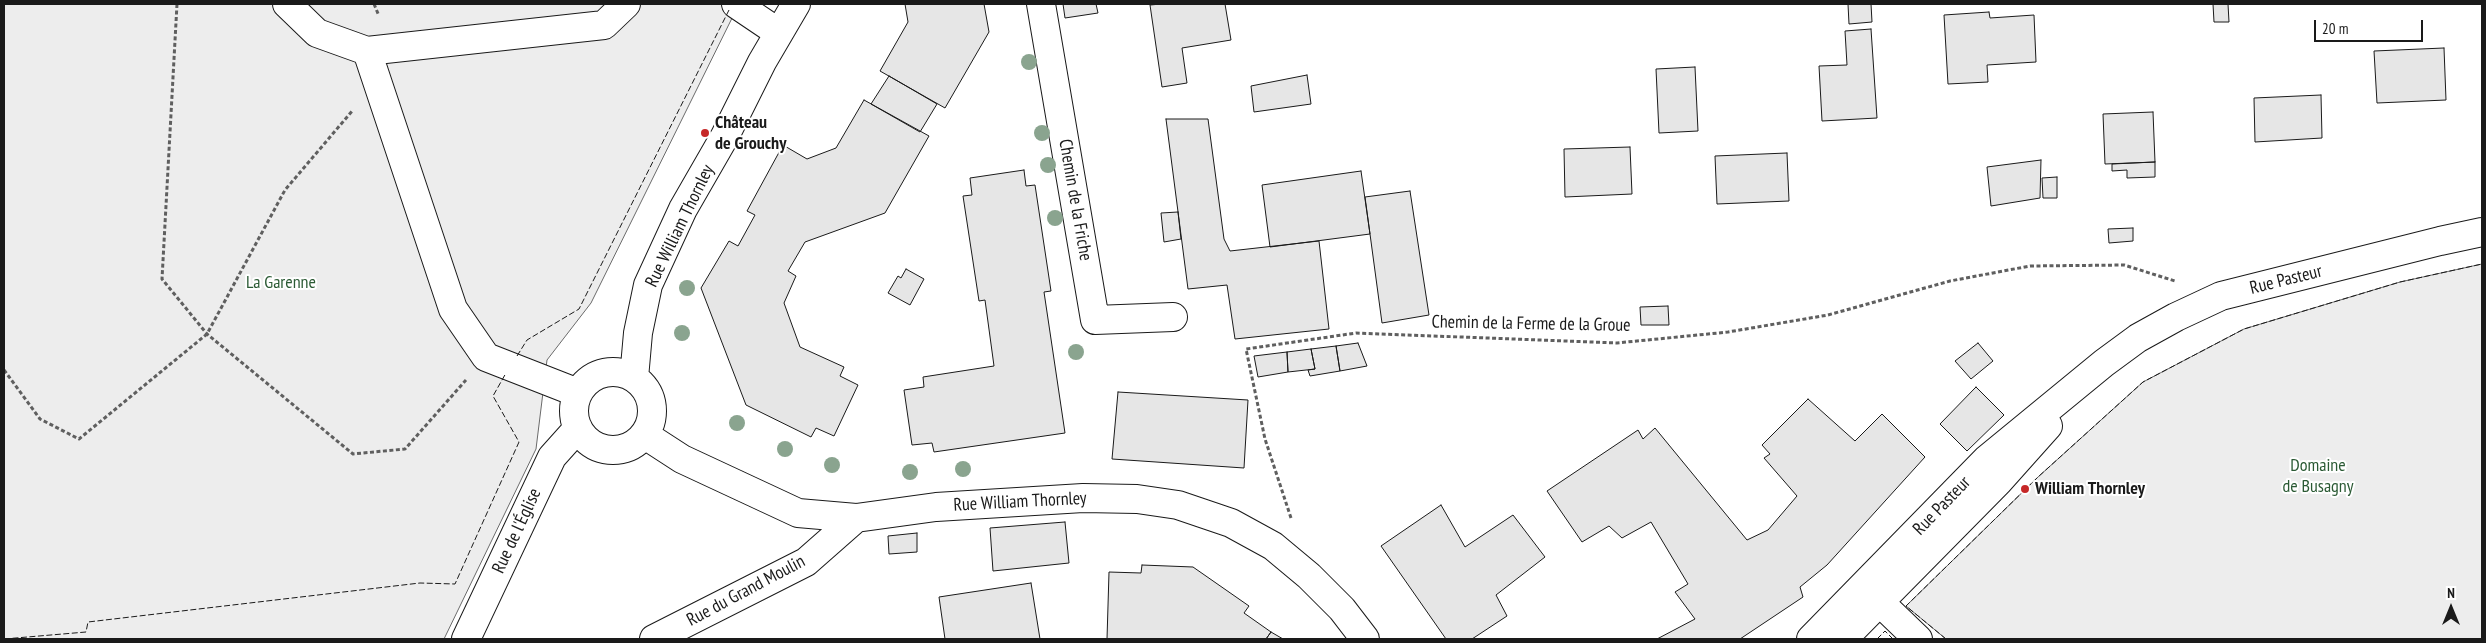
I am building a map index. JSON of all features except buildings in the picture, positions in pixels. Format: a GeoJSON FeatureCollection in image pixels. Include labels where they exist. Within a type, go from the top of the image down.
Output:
{"type":"FeatureCollection","features":[{"type":"Feature","properties":{"kind":"street"},"geometry":{"type":"LineString","coordinates":[[288,4],[317,33],[367,51],[604,25],[626,4]]}},
{"type":"Feature","properties":{"kind":"street"},"geometry":{"type":"LineString","coordinates":[[736,4],[779,33]]}},
{"type":"Feature","properties":{"kind":"street","name":"Rue William Thornley"},"geometry":{"type":"LineString","coordinates":[[634,378],[638,333],[648,285],[683,209],[725,136],[762,62],[796,4]]}},
{"type":"Feature","properties":{"kind":"street","name":"Chemin de la Friche"},"geometry":{"type":"LineString","coordinates":[[1041,4],[1095,320],[1173,317]]}},
{"type":"Feature","properties":{"kind":"street"},"geometry":{"type":"LineString","coordinates":[[367,51],[453,310],[486,357],[578,393]]}},
{"type":"Feature","properties":{"kind":"street","name":"Rue Pasteur"},"geometry":{"type":"LineString","coordinates":[[1812,639],[1872,594],[1998,482],[2104,363],[2138,338],[2168,321],[2221,296],[2482,232]]}},
{"type":"Feature","properties":{"kind":"street"},"geometry":{"type":"LineString","coordinates":[[609,372],[622,373],[634,378],[651,398],[653,411],[651,424],[645,435],[635,444],[623,449],[610,451],[596,447],[585,439],[574,417],[578,393],[586,383],[597,376],[609,372]]}},
{"type":"Feature","properties":{"kind":"street","name":"Rue de l'Église"},"geometry":{"type":"LineString","coordinates":[[466,639],[552,457],[578,428]]}},
{"type":"Feature","properties":{"kind":"street","name":"Rue William Thornley"},"geometry":{"type":"LineString","coordinates":[[645,435],[682,459],[798,513],[856,518],[936,507],[1083,498],[1138,499],[1178,505],[1231,523],[1273,546],[1310,576],[1342,609],[1365,639]]}},
{"type":"Feature","properties":{"kind":"street","name":"Rue du Grand Moulin"},"geometry":{"type":"LineString","coordinates":[[654,639],[806,562],[856,518]]}},
{"type":"Feature","properties":{"kind":"street"},"geometry":{"type":"LineString","coordinates":[[1872,594],[1918,639]]}},
{"type":"Feature","properties":{"kind":"street","name":"Rue Pasteur"},"geometry":{"type":"LineString","coordinates":[[1843,639],[1872,594]]}},
{"type":"Feature","properties":{"kind":"path"},"geometry":{"type":"LineString","coordinates":[[177,4],[162,279],[207,334],[354,454],[405,449],[486,357]]}},
{"type":"Feature","properties":{"kind":"path"},"geometry":{"type":"LineString","coordinates":[[4,370],[40,419],[79,439],[207,334],[284,190],[377,81]]}},
{"type":"Feature","properties":{"kind":"path","name":"Chemin de la Ferme de la Groue"},"geometry":{"type":"LineString","coordinates":[[1292,521],[1265,438],[1246,349],[1356,333],[1617,343],[1728,332],[1828,316],[1950,281],[2030,266],[2124,265],[2221,296]]}},
{"type":"Feature","properties":{"kind":"shaded area","name":"La Garenne"},"geometry":{"type":"Polygon","coordinates":[[[4,4],[739,4],[591,303],[547,360],[536,449],[444,639],[4,639],[4,4]]]}},
{"type":"Feature","properties":{"kind":"shaded area","name":"Domaine de Busagny"},"geometry":{"type":"Polygon","coordinates":[[[2482,264],[2482,639],[1946,639],[1906,606],[2038,477],[2143,382],[2244,329],[2400,282],[2482,264]]]}},
{"type":"Feature","properties":{"kind":"fence"},"geometry":{"type":"LineString","coordinates":[[517,356],[527,340],[579,309],[729,10]]}},
{"type":"Feature","properties":{"kind":"fence"},"geometry":{"type":"LineString","coordinates":[[1946,639],[1906,606],[2038,477],[2143,382],[2244,329],[2400,282],[2482,264]]}},
{"type":"Feature","properties":{"kind":"fence"},"geometry":{"type":"LineString","coordinates":[[4,639],[86,632],[88,622],[420,583],[455,584],[519,442],[493,396],[506,373]]}},
{"type":"Feature","properties":{"kind":"fence"},"geometry":{"type":"LineString","coordinates":[[1877,639],[1885,631],[1893,639]]}},
{"type":"Feature","properties":{"kind":"place","name":"Château de Grouchy"},"geometry":{"type":"Point","coordinates":[705,133]}},
{"type":"Feature","properties":{"kind":"place","name":"William Thornley"},"geometry":{"type":"Point","coordinates":[2025,489]}}]}
